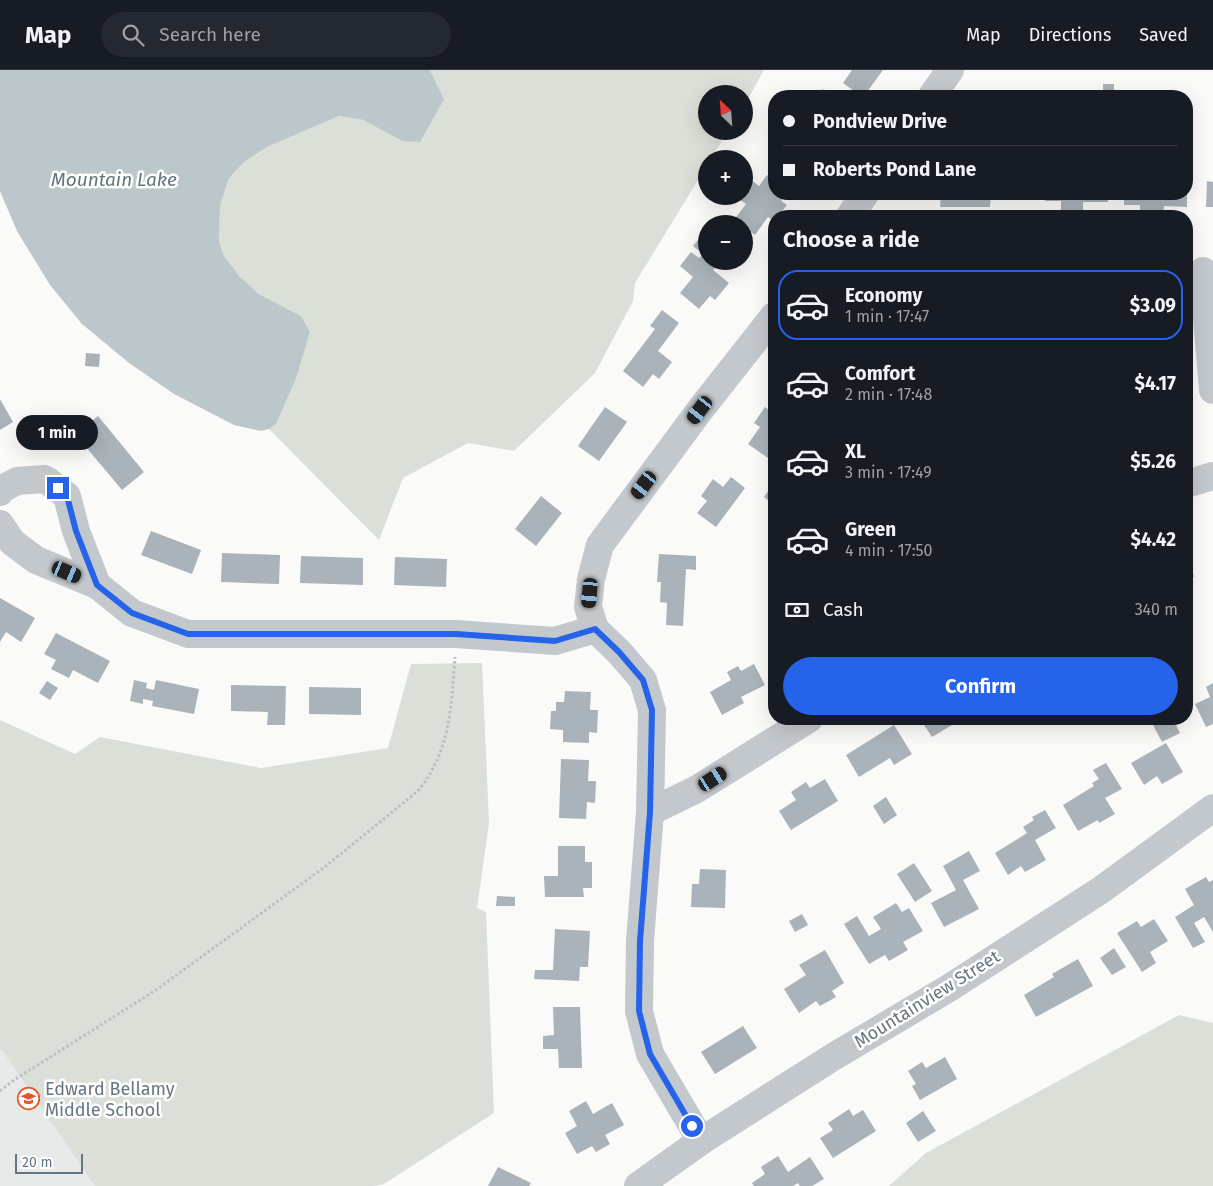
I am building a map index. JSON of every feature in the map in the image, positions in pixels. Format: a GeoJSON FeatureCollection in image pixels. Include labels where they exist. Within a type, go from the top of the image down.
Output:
{"type":"FeatureCollection","features":[{"type":"Feature","properties":{"kind":"street"},"geometry":{"type":"LineString","coordinates":[[936,90],[950,70]]}},
{"type":"Feature","properties":{"kind":"street"},"geometry":{"type":"LineString","coordinates":[[1201,271],[1213,390]]}},
{"type":"Feature","properties":{"kind":"street"},"geometry":{"type":"LineString","coordinates":[[701,1141],[650,1054],[639,1011],[640,941],[650,812],[652,710],[643,680],[619,652],[595,629],[588,607],[591,579],[600,545],[694,418],[768,324]]}},
{"type":"Feature","properties":{"kind":"street"},"geometry":{"type":"LineString","coordinates":[[1193,482],[1213,476]]}},
{"type":"Feature","properties":{"kind":"street"},"geometry":{"type":"LineString","coordinates":[[0,492],[2,488],[17,481],[44,479],[67,496],[76,531],[97,585]]}},
{"type":"Feature","properties":{"kind":"street"},"geometry":{"type":"LineString","coordinates":[[0,524],[12,542],[36,560],[97,585],[132,613],[188,634],[456,634],[555,641],[595,629]]}},
{"type":"Feature","properties":{"kind":"street"},"geometry":{"type":"LineString","coordinates":[[650,812],[697,789],[799,725]]}},
{"type":"Feature","properties":{"kind":"street","name":"Mountainview Street"},"geometry":{"type":"LineString","coordinates":[[638,1186],[701,1141],[833,1057],[948,988],[1100,890],[1213,808]]}},
{"type":"Feature","properties":{"kind":"path"},"geometry":{"type":"LineString","coordinates":[[0,1091],[14,1080],[156,990],[326,866],[419,790],[432,774],[448,728],[452,705],[456,634]]}},
{"type":"Feature","properties":{"kind":"shaded area"},"geometry":{"type":"Polygon","coordinates":[[[430,70],[764,70],[753,90],[753,85],[698,85],[698,140],[723,140],[716,150],[698,150],[698,180],[635,283],[633,301],[595,373],[514,451],[468,443],[403,478],[379,540],[269,429],[276,424],[296,379],[310,332],[301,316],[259,294],[240,277],[224,256],[219,242],[220,206],[229,178],[244,162],[267,147],[339,116],[363,120],[402,141],[444,99],[430,70]]]}},
{"type":"Feature","properties":{"kind":"shaded area"},"geometry":{"type":"Polygon","coordinates":[[[482,663],[489,823],[477,908],[486,912],[494,1113],[384,1184],[374,1186],[95,1186],[0,1047],[0,720],[75,754],[100,737],[261,768],[388,748],[411,664],[482,663]]]}},
{"type":"Feature","properties":{"kind":"shaded area","name":"Edward Bellamy Middle School"},"geometry":{"type":"Polygon","coordinates":[[[0,1011],[115,1186],[0,1186],[0,1011]]]}},
{"type":"Feature","properties":{"kind":"shaded area"},"geometry":{"type":"Polygon","coordinates":[[[1179,1015],[1213,1023],[1213,1186],[889,1186],[926,1153],[1179,1015]]]}},
{"type":"Feature","properties":{"kind":"water","name":"Mountain Lake"},"geometry":{"type":"Polygon","coordinates":[[[0,70],[430,70],[444,99],[420,142],[402,141],[363,120],[339,116],[267,147],[244,162],[229,178],[220,206],[219,242],[224,256],[240,277],[259,294],[301,316],[310,332],[296,379],[276,424],[269,429],[261,431],[234,425],[174,394],[129,363],[82,324],[50,285],[17,231],[0,191],[0,70]]]}},
{"type":"Feature","properties":{"kind":"building"},"geometry":{"type":"Polygon","coordinates":[[[852,70],[883,70],[868,90],[853,90],[843,83],[852,70]]]}},
{"type":"Feature","properties":{"kind":"building"},"geometry":{"type":"Polygon","coordinates":[[[1103,84],[1114,84],[1114,90],[1103,90],[1103,84]]]}},
{"type":"Feature","properties":{"kind":"building"},"geometry":{"type":"Polygon","coordinates":[[[767,175],[768,200],[782,200],[787,205],[783,210],[768,210],[768,217],[755,235],[753,234],[753,215],[738,215],[745,205],[753,205],[753,181],[759,186],[767,175]]]}},
{"type":"Feature","properties":{"kind":"building"},"geometry":{"type":"Polygon","coordinates":[[[1207,181],[1213,182],[1213,207],[1206,207],[1207,181]]]}},
{"type":"Feature","properties":{"kind":"building"},"geometry":{"type":"Polygon","coordinates":[[[941,200],[991,200],[990,207],[940,207],[941,200]]]}},
{"type":"Feature","properties":{"kind":"building"},"geometry":{"type":"Polygon","coordinates":[[[1108,200],[1108,202],[1083,202],[1083,210],[1061,210],[1061,201],[1045,201],[1108,200]]]}},
{"type":"Feature","properties":{"kind":"building"},"geometry":{"type":"Polygon","coordinates":[[[1124,200],[1187,200],[1187,207],[1164,206],[1164,210],[1140,210],[1140,205],[1124,205],[1124,200]]]}},
{"type":"Feature","properties":{"kind":"building"},"geometry":{"type":"Polygon","coordinates":[[[698,240],[698,250],[693,246],[698,240]]]}},
{"type":"Feature","properties":{"kind":"building"},"geometry":{"type":"Polygon","coordinates":[[[691,252],[698,257],[698,270],[713,270],[729,283],[715,300],[710,296],[699,309],[680,293],[693,277],[680,266],[691,252]]]}},
{"type":"Feature","properties":{"kind":"building"},"geometry":{"type":"Polygon","coordinates":[[[662,310],[679,323],[658,351],[672,362],[659,379],[653,374],[643,387],[623,371],[655,329],[650,326],[662,310]]]}},
{"type":"Feature","properties":{"kind":"building"},"geometry":{"type":"Polygon","coordinates":[[[86,353],[100,354],[99,367],[85,366],[86,353]]]}},
{"type":"Feature","properties":{"kind":"building"},"geometry":{"type":"Polygon","coordinates":[[[0,399],[13,422],[0,430],[0,399]]]}},
{"type":"Feature","properties":{"kind":"building"},"geometry":{"type":"Polygon","coordinates":[[[605,407],[627,422],[599,461],[578,446],[605,407]]]}},
{"type":"Feature","properties":{"kind":"building"},"geometry":{"type":"Polygon","coordinates":[[[765,407],[768,409],[768,458],[748,444],[760,427],[754,423],[765,407]]]}},
{"type":"Feature","properties":{"kind":"building"},"geometry":{"type":"Polygon","coordinates":[[[98,416],[144,472],[122,490],[75,434],[98,416]]]}},
{"type":"Feature","properties":{"kind":"building"},"geometry":{"type":"Polygon","coordinates":[[[731,477],[745,488],[716,527],[697,513],[707,501],[701,496],[713,479],[723,487],[731,477]]]}},
{"type":"Feature","properties":{"kind":"building"},"geometry":{"type":"Polygon","coordinates":[[[768,491],[768,500],[764,497],[768,491]]]}},
{"type":"Feature","properties":{"kind":"building"},"geometry":{"type":"Polygon","coordinates":[[[541,496],[562,513],[536,546],[515,529],[541,496]]]}},
{"type":"Feature","properties":{"kind":"building"},"geometry":{"type":"Polygon","coordinates":[[[151,531],[201,550],[192,574],[141,555],[151,531]]]}},
{"type":"Feature","properties":{"kind":"building"},"geometry":{"type":"Polygon","coordinates":[[[222,553],[280,555],[279,584],[221,582],[222,553]]]}},
{"type":"Feature","properties":{"kind":"building"},"geometry":{"type":"Polygon","coordinates":[[[659,554],[696,556],[696,570],[686,569],[683,626],[666,625],[667,603],[660,602],[661,582],[657,582],[659,554]]]}},
{"type":"Feature","properties":{"kind":"building"},"geometry":{"type":"Polygon","coordinates":[[[301,556],[363,558],[363,585],[300,583],[301,556]]]}},
{"type":"Feature","properties":{"kind":"building"},"geometry":{"type":"Polygon","coordinates":[[[395,557],[447,559],[446,587],[394,585],[395,557]]]}},
{"type":"Feature","properties":{"kind":"building"},"geometry":{"type":"Polygon","coordinates":[[[0,598],[35,618],[21,642],[6,632],[0,642],[0,598]]]}},
{"type":"Feature","properties":{"kind":"building"},"geometry":{"type":"Polygon","coordinates":[[[56,633],[110,661],[98,683],[73,670],[69,678],[51,669],[56,660],[44,654],[56,633]]]}},
{"type":"Feature","properties":{"kind":"building"},"geometry":{"type":"Polygon","coordinates":[[[754,664],[765,685],[741,697],[744,703],[722,715],[710,692],[731,680],[727,672],[738,666],[741,671],[754,664]]]}},
{"type":"Feature","properties":{"kind":"building"},"geometry":{"type":"Polygon","coordinates":[[[134,680],[147,683],[146,688],[154,690],[156,680],[199,689],[194,714],[152,706],[153,701],[143,699],[143,704],[130,701],[134,680]]]}},
{"type":"Feature","properties":{"kind":"building"},"geometry":{"type":"Polygon","coordinates":[[[47,681],[58,688],[50,700],[39,693],[47,681]]]}},
{"type":"Feature","properties":{"kind":"building"},"geometry":{"type":"Polygon","coordinates":[[[1213,683],[1213,724],[1206,727],[1195,704],[1210,697],[1206,687],[1213,683]]]}},
{"type":"Feature","properties":{"kind":"building"},"geometry":{"type":"Polygon","coordinates":[[[231,685],[286,686],[285,725],[267,725],[268,712],[231,711],[231,685]]]}},
{"type":"Feature","properties":{"kind":"building"},"geometry":{"type":"Polygon","coordinates":[[[309,687],[361,688],[361,715],[309,714],[309,687]]]}},
{"type":"Feature","properties":{"kind":"building"},"geometry":{"type":"Polygon","coordinates":[[[565,691],[591,692],[590,710],[598,710],[597,733],[589,732],[589,743],[563,742],[563,730],[550,729],[551,711],[556,711],[556,702],[564,702],[565,691]]]}},
{"type":"Feature","properties":{"kind":"building"},"geometry":{"type":"Polygon","coordinates":[[[894,725],[912,754],[894,765],[890,758],[859,777],[846,755],[894,725]]]}},
{"type":"Feature","properties":{"kind":"building"},"geometry":{"type":"Polygon","coordinates":[[[924,725],[952,725],[932,737],[924,725]]]}},
{"type":"Feature","properties":{"kind":"building"},"geometry":{"type":"Polygon","coordinates":[[[1153,725],[1176,725],[1180,733],[1162,742],[1153,725]]]}},
{"type":"Feature","properties":{"kind":"building"},"geometry":{"type":"Polygon","coordinates":[[[1166,743],[1183,772],[1162,784],[1157,776],[1144,785],[1131,763],[1166,743]]]}},
{"type":"Feature","properties":{"kind":"building"},"geometry":{"type":"Polygon","coordinates":[[[561,759],[589,760],[588,781],[596,781],[595,803],[587,802],[586,819],[559,818],[561,759]]]}},
{"type":"Feature","properties":{"kind":"building"},"geometry":{"type":"Polygon","coordinates":[[[1106,763],[1122,789],[1105,798],[1115,814],[1099,823],[1098,820],[1078,831],[1063,805],[1094,786],[1092,783],[1099,779],[1093,770],[1106,763]]]}},
{"type":"Feature","properties":{"kind":"building"},"geometry":{"type":"Polygon","coordinates":[[[825,779],[838,801],[791,830],[779,811],[796,800],[791,792],[806,782],[810,788],[825,779]]]}},
{"type":"Feature","properties":{"kind":"building"},"geometry":{"type":"Polygon","coordinates":[[[886,797],[897,815],[884,824],[873,806],[886,797]]]}},
{"type":"Feature","properties":{"kind":"building"},"geometry":{"type":"Polygon","coordinates":[[[1045,810],[1056,828],[1035,840],[1046,860],[1025,872],[1021,866],[1008,875],[995,853],[1027,833],[1023,827],[1034,820],[1032,817],[1045,810]]]}},
{"type":"Feature","properties":{"kind":"building"},"geometry":{"type":"Polygon","coordinates":[[[558,846],[585,846],[585,862],[592,862],[592,888],[583,888],[584,897],[545,897],[544,876],[558,876],[558,846]]]}},
{"type":"Feature","properties":{"kind":"building"},"geometry":{"type":"Polygon","coordinates":[[[969,851],[980,871],[963,880],[979,909],[944,927],[931,903],[956,890],[943,866],[969,851]]]}},
{"type":"Feature","properties":{"kind":"building"},"geometry":{"type":"Polygon","coordinates":[[[914,863],[932,891],[915,902],[897,874],[914,863]]]}},
{"type":"Feature","properties":{"kind":"building"},"geometry":{"type":"Polygon","coordinates":[[[700,869],[726,870],[725,908],[691,907],[692,884],[699,884],[700,869]]]}},
{"type":"Feature","properties":{"kind":"building"},"geometry":{"type":"Polygon","coordinates":[[[1206,877],[1209,882],[1213,880],[1213,932],[1204,917],[1194,923],[1205,942],[1193,948],[1175,917],[1194,905],[1185,889],[1206,877]]]}},
{"type":"Feature","properties":{"kind":"building"},"geometry":{"type":"Polygon","coordinates":[[[497,896],[515,897],[515,906],[496,906],[497,896]]]}},
{"type":"Feature","properties":{"kind":"building"},"geometry":{"type":"Polygon","coordinates":[[[896,903],[902,912],[909,908],[923,931],[903,942],[908,950],[889,961],[885,955],[869,964],[844,924],[857,916],[869,936],[881,929],[873,917],[896,903]]]}},
{"type":"Feature","properties":{"kind":"building"},"geometry":{"type":"Polygon","coordinates":[[[802,914],[808,925],[795,932],[789,921],[802,914]]]}},
{"type":"Feature","properties":{"kind":"building"},"geometry":{"type":"Polygon","coordinates":[[[1154,919],[1168,941],[1150,952],[1156,963],[1142,972],[1117,933],[1137,921],[1141,927],[1154,919]]]}},
{"type":"Feature","properties":{"kind":"building"},"geometry":{"type":"Polygon","coordinates":[[[555,929],[590,931],[588,967],[580,967],[579,981],[534,979],[535,970],[553,970],[555,929]]]}},
{"type":"Feature","properties":{"kind":"building"},"geometry":{"type":"Polygon","coordinates":[[[1114,948],[1126,967],[1112,975],[1100,958],[1114,948]]]}},
{"type":"Feature","properties":{"kind":"building"},"geometry":{"type":"Polygon","coordinates":[[[825,950],[844,983],[832,991],[836,997],[820,1006],[816,1001],[799,1013],[784,989],[806,975],[799,965],[825,950]]]}},
{"type":"Feature","properties":{"kind":"building"},"geometry":{"type":"Polygon","coordinates":[[[1078,959],[1093,986],[1036,1017],[1024,995],[1054,977],[1052,974],[1078,959]]]}},
{"type":"Feature","properties":{"kind":"building"},"geometry":{"type":"Polygon","coordinates":[[[553,1007],[580,1007],[582,1068],[559,1068],[558,1049],[543,1049],[543,1036],[554,1035],[553,1007]]]}},
{"type":"Feature","properties":{"kind":"building"},"geometry":{"type":"Polygon","coordinates":[[[743,1026],[757,1048],[715,1074],[701,1052],[743,1026]]]}},
{"type":"Feature","properties":{"kind":"building"},"geometry":{"type":"Polygon","coordinates":[[[945,1057],[957,1079],[920,1100],[912,1086],[916,1084],[908,1071],[922,1062],[926,1068],[945,1057]]]}},
{"type":"Feature","properties":{"kind":"building"},"geometry":{"type":"Polygon","coordinates":[[[586,1101],[593,1114],[612,1103],[624,1125],[605,1135],[610,1144],[596,1152],[592,1146],[577,1154],[565,1133],[577,1126],[569,1111],[586,1101]]]}},
{"type":"Feature","properties":{"kind":"building"},"geometry":{"type":"Polygon","coordinates":[[[849,1109],[853,1116],[863,1110],[876,1131],[833,1158],[820,1138],[833,1130],[828,1123],[849,1109]]]}},
{"type":"Feature","properties":{"kind":"building"},"geometry":{"type":"Polygon","coordinates":[[[923,1111],[936,1131],[918,1142],[906,1123],[923,1111]]]}},
{"type":"Feature","properties":{"kind":"building"},"geometry":{"type":"Polygon","coordinates":[[[778,1156],[788,1172],[810,1157],[824,1179],[812,1186],[800,1186],[798,1183],[793,1186],[754,1186],[752,1183],[765,1174],[761,1167],[778,1156]]]}},
{"type":"Feature","properties":{"kind":"building"},"geometry":{"type":"Polygon","coordinates":[[[498,1167],[531,1183],[529,1186],[488,1186],[498,1167]]]}},
{"type":"Feature","properties":{"kind":"place","name":"Edward Bellamy Middle School"},"geometry":{"type":"Point","coordinates":[29,1099]}},
{"type":"Feature","properties":{"kind":"route"},"geometry":{"type":"LineString","coordinates":[[58,488],[67,496],[76,531],[97,585],[132,613],[188,634],[456,634],[555,641],[595,629],[619,652],[643,680],[652,710],[650,812],[640,941],[639,1011],[650,1054],[692,1126]]}}]}
